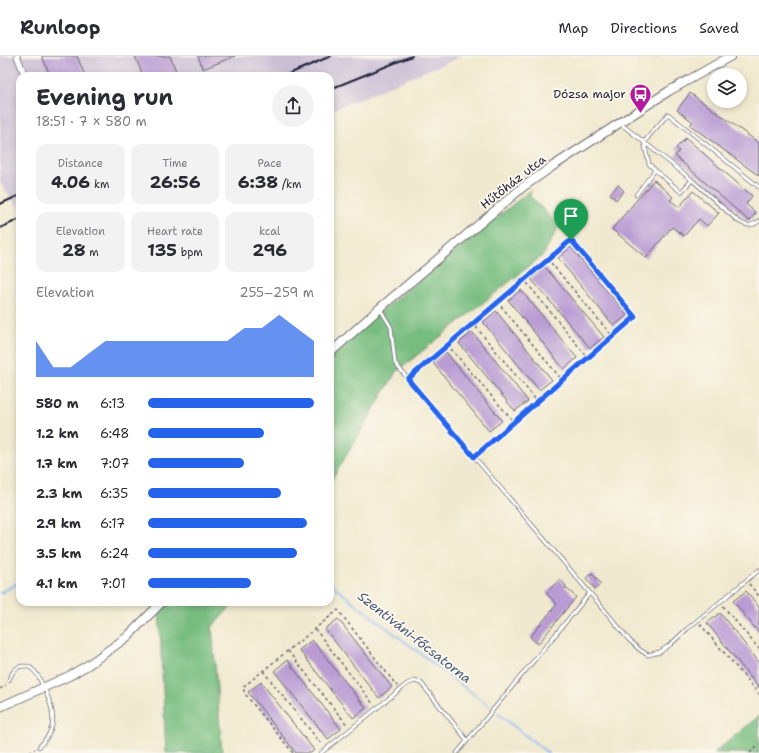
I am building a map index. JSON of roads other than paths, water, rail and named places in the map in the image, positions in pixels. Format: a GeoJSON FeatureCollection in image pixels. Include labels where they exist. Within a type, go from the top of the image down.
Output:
{"type":"FeatureCollection","features":[{"type":"Feature","properties":{"kind":"street"},"geometry":{"type":"LineString","coordinates":[[17,56],[23,72]]}},
{"type":"Feature","properties":{"kind":"street","name":"Hűtőház utca"},"geometry":{"type":"LineString","coordinates":[[334,349],[380,308],[524,187],[553,166],[669,91],[731,56]]}},
{"type":"Feature","properties":{"kind":"street"},"geometry":{"type":"LineString","coordinates":[[0,707],[69,676],[88,664],[127,637],[158,606]]}},
{"type":"Feature","properties":{"kind":"lane"},"geometry":{"type":"LineString","coordinates":[[644,142],[668,114],[759,187]]}},
{"type":"Feature","properties":{"kind":"lane"},"geometry":{"type":"LineString","coordinates":[[619,123],[692,180],[738,221],[746,226],[759,221]]}},
{"type":"Feature","properties":{"kind":"lane"},"geometry":{"type":"LineString","coordinates":[[644,142],[649,164],[681,192],[692,180]]}},
{"type":"Feature","properties":{"kind":"lane"},"geometry":{"type":"LineString","coordinates":[[636,195],[656,170]]}},
{"type":"Feature","properties":{"kind":"lane"},"geometry":{"type":"LineString","coordinates":[[408,379],[571,240]]}},
{"type":"Feature","properties":{"kind":"lane"},"geometry":{"type":"LineString","coordinates":[[380,308],[391,327],[395,363],[629,640],[640,650],[648,655],[660,652],[759,570]]}},
{"type":"Feature","properties":{"kind":"lane"},"geometry":{"type":"LineString","coordinates":[[457,753],[590,593]]}},
{"type":"Feature","properties":{"kind":"lane"},"geometry":{"type":"LineString","coordinates":[[9,680],[15,668],[26,666],[32,668],[36,672],[44,687],[49,700],[53,719],[49,733],[39,747]]}},
{"type":"Feature","properties":{"kind":"lane"},"geometry":{"type":"LineString","coordinates":[[320,753],[399,690],[414,681],[421,683],[467,740]]}},
{"type":"Feature","properties":{"kind":"waterway","name":"Szentiváni-főcsatorna"},"geometry":{"type":"LineString","coordinates":[[0,593],[16,584]]}},
{"type":"Feature","properties":{"kind":"waterway","name":"Szentiváni-főcsatorna"},"geometry":{"type":"LineString","coordinates":[[334,586],[488,705]]}},
{"type":"Feature","properties":{"kind":"waterway","name":"Szentiváni-főcsatorna"},"geometry":{"type":"LineString","coordinates":[[497,713],[548,753]]}},
{"type":"Feature","properties":{"kind":"railway"},"geometry":{"type":"LineString","coordinates":[[293,72],[331,56]]}},
{"type":"Feature","properties":{"kind":"railway"},"geometry":{"type":"LineString","coordinates":[[334,87],[412,56]]}},
{"type":"Feature","properties":{"kind":"railway"},"geometry":{"type":"LineString","coordinates":[[0,204],[16,197]]}},
{"type":"Feature","properties":{"kind":"railway"},"geometry":{"type":"LineString","coordinates":[[0,228],[16,221]]}},
{"type":"Feature","properties":{"kind":"place","name":"Dózsa major"},"geometry":{"type":"Point","coordinates":[641,114]}}]}
